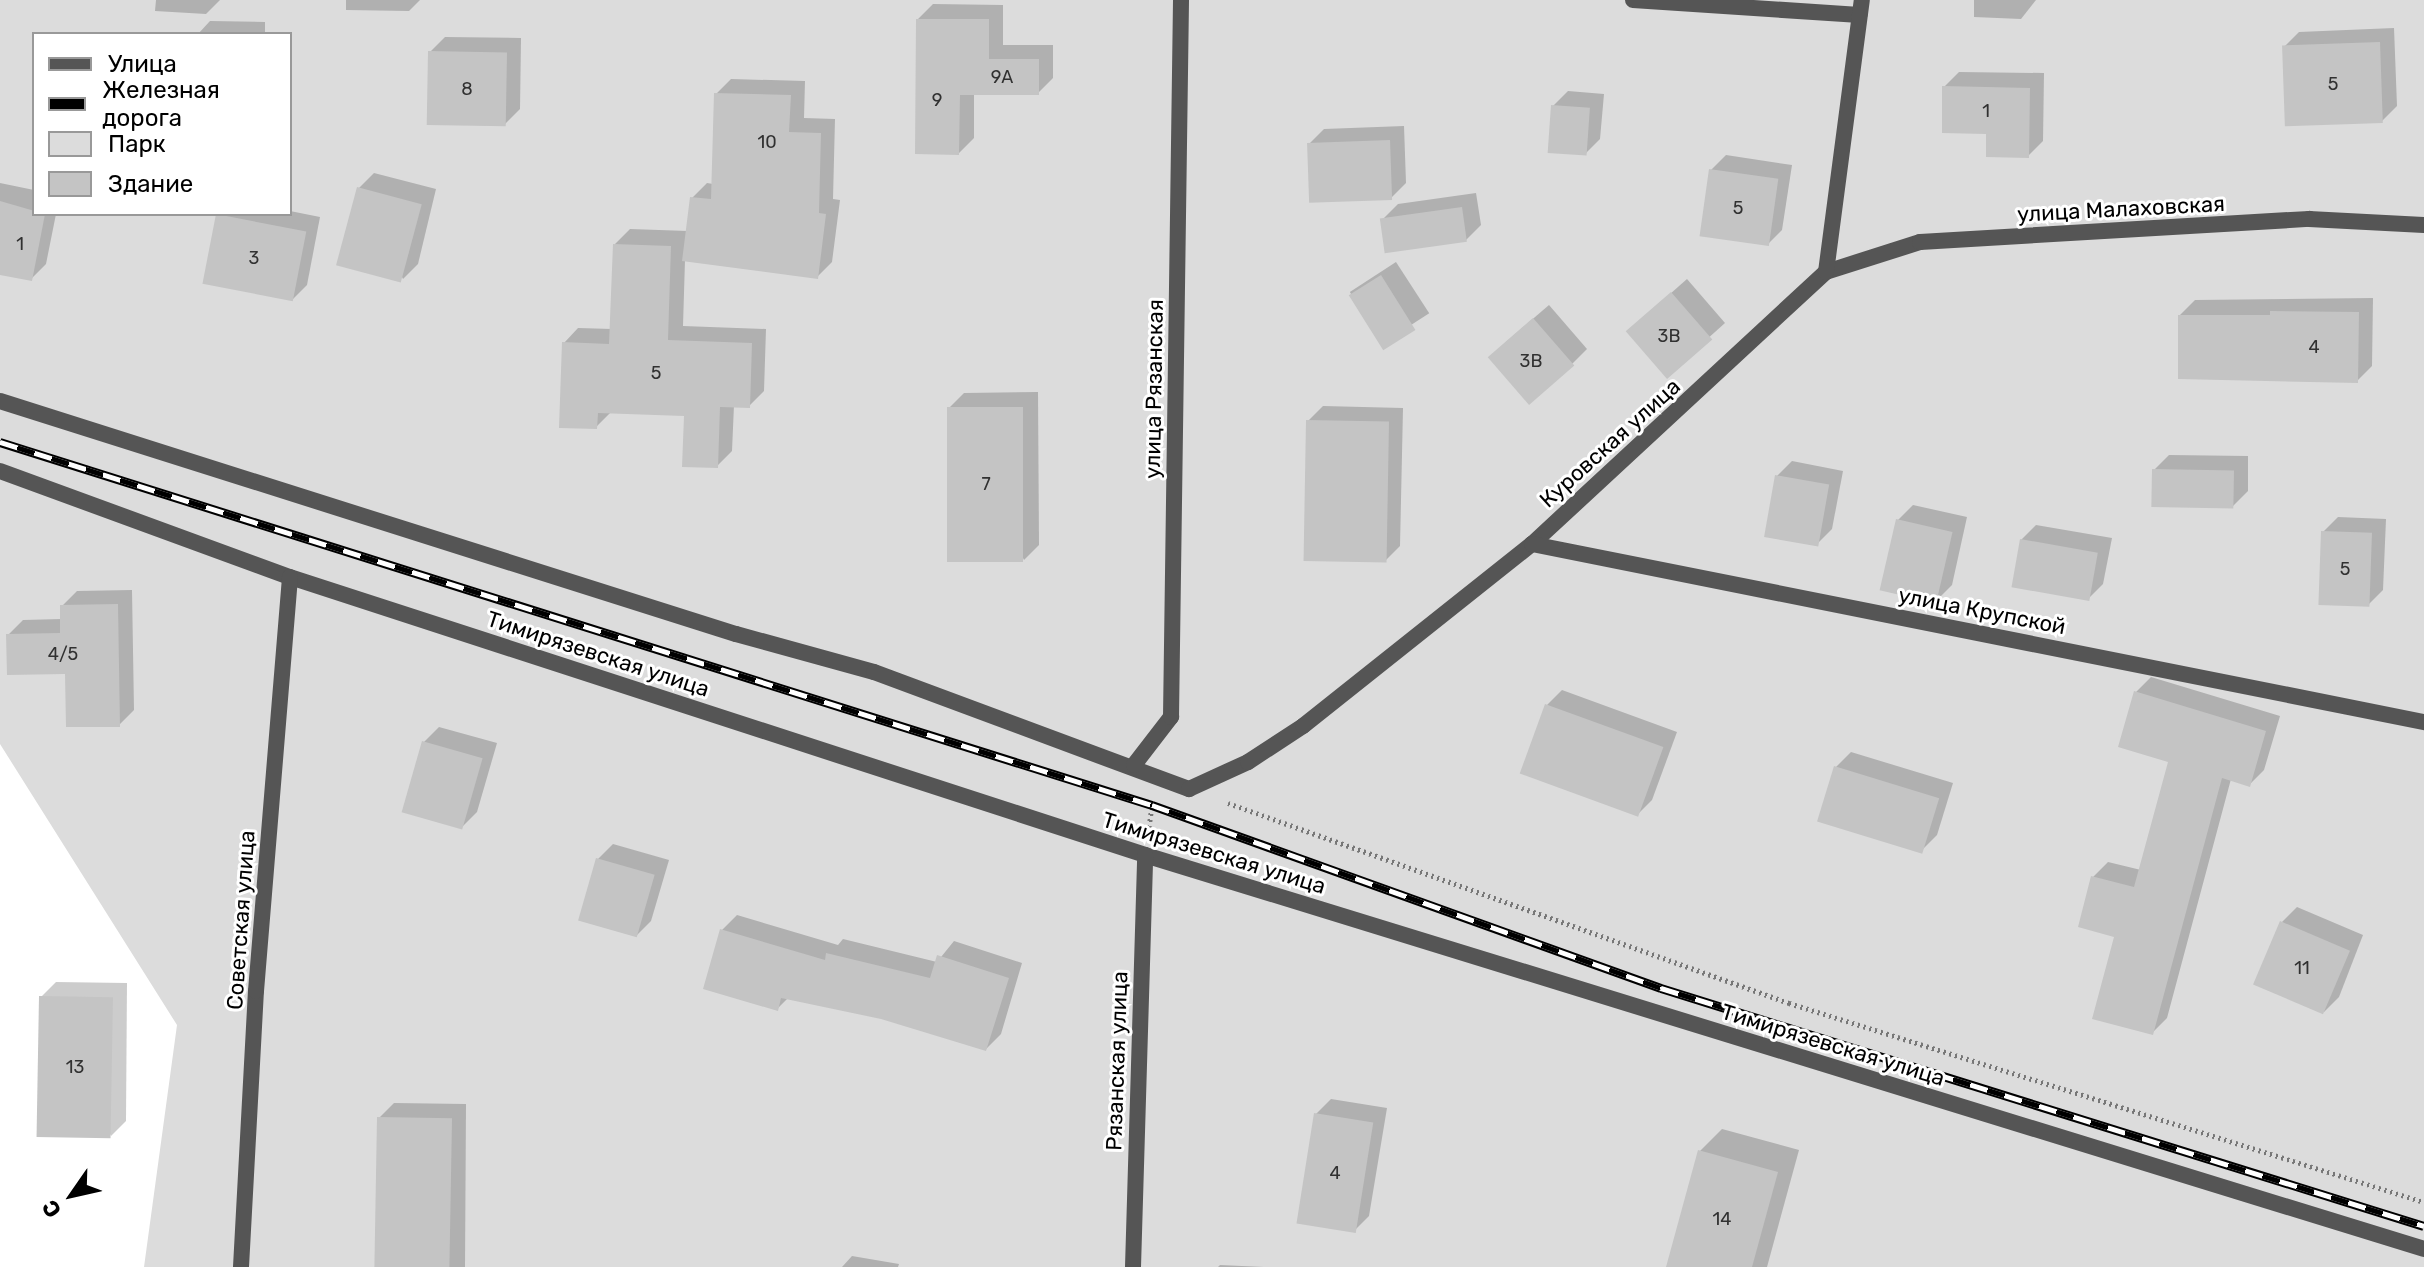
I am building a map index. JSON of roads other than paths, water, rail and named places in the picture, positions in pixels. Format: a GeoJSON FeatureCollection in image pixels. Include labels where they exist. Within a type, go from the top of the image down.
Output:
{"type":"FeatureCollection","features":[{"type":"Feature","properties":{"kind":"street","name":"улица Рязанская"},"geometry":{"type":"LineString","coordinates":[[1134,765],[1171,717],[1181,0]]}},
{"type":"Feature","properties":{"kind":"street"},"geometry":{"type":"LineString","coordinates":[[1633,0],[1861,8],[1826,272]]}},
{"type":"Feature","properties":{"kind":"street","name":"улица Малаховская"},"geometry":{"type":"LineString","coordinates":[[1826,272],[1920,242],[2309,219],[2424,225]]}},
{"type":"Feature","properties":{"kind":"street","name":"Куровская улица"},"geometry":{"type":"LineString","coordinates":[[1134,765],[1189,789],[1248,762],[1303,726],[1532,544],[1826,272]]}},
{"type":"Feature","properties":{"kind":"street"},"geometry":{"type":"LineString","coordinates":[[0,401],[736,634],[874,672],[1134,765]]}},
{"type":"Feature","properties":{"kind":"street","name":"Тимирязевская улица"},"geometry":{"type":"LineString","coordinates":[[0,471],[290,577],[1145,855],[2424,1249]]}},
{"type":"Feature","properties":{"kind":"street","name":"улица Крупской"},"geometry":{"type":"LineString","coordinates":[[1532,544],[2424,722]]}},
{"type":"Feature","properties":{"kind":"street","name":"Советская улица"},"geometry":{"type":"LineString","coordinates":[[241,1267],[256,991],[290,577]]}},
{"type":"Feature","properties":{"kind":"street","name":"Рязанская улица"},"geometry":{"type":"LineString","coordinates":[[1133,1267],[1145,855]]}},
{"type":"Feature","properties":{"kind":"railway"},"geometry":{"type":"LineString","coordinates":[[0,442],[1152,805],[1661,988],[2424,1226]]}}]}
